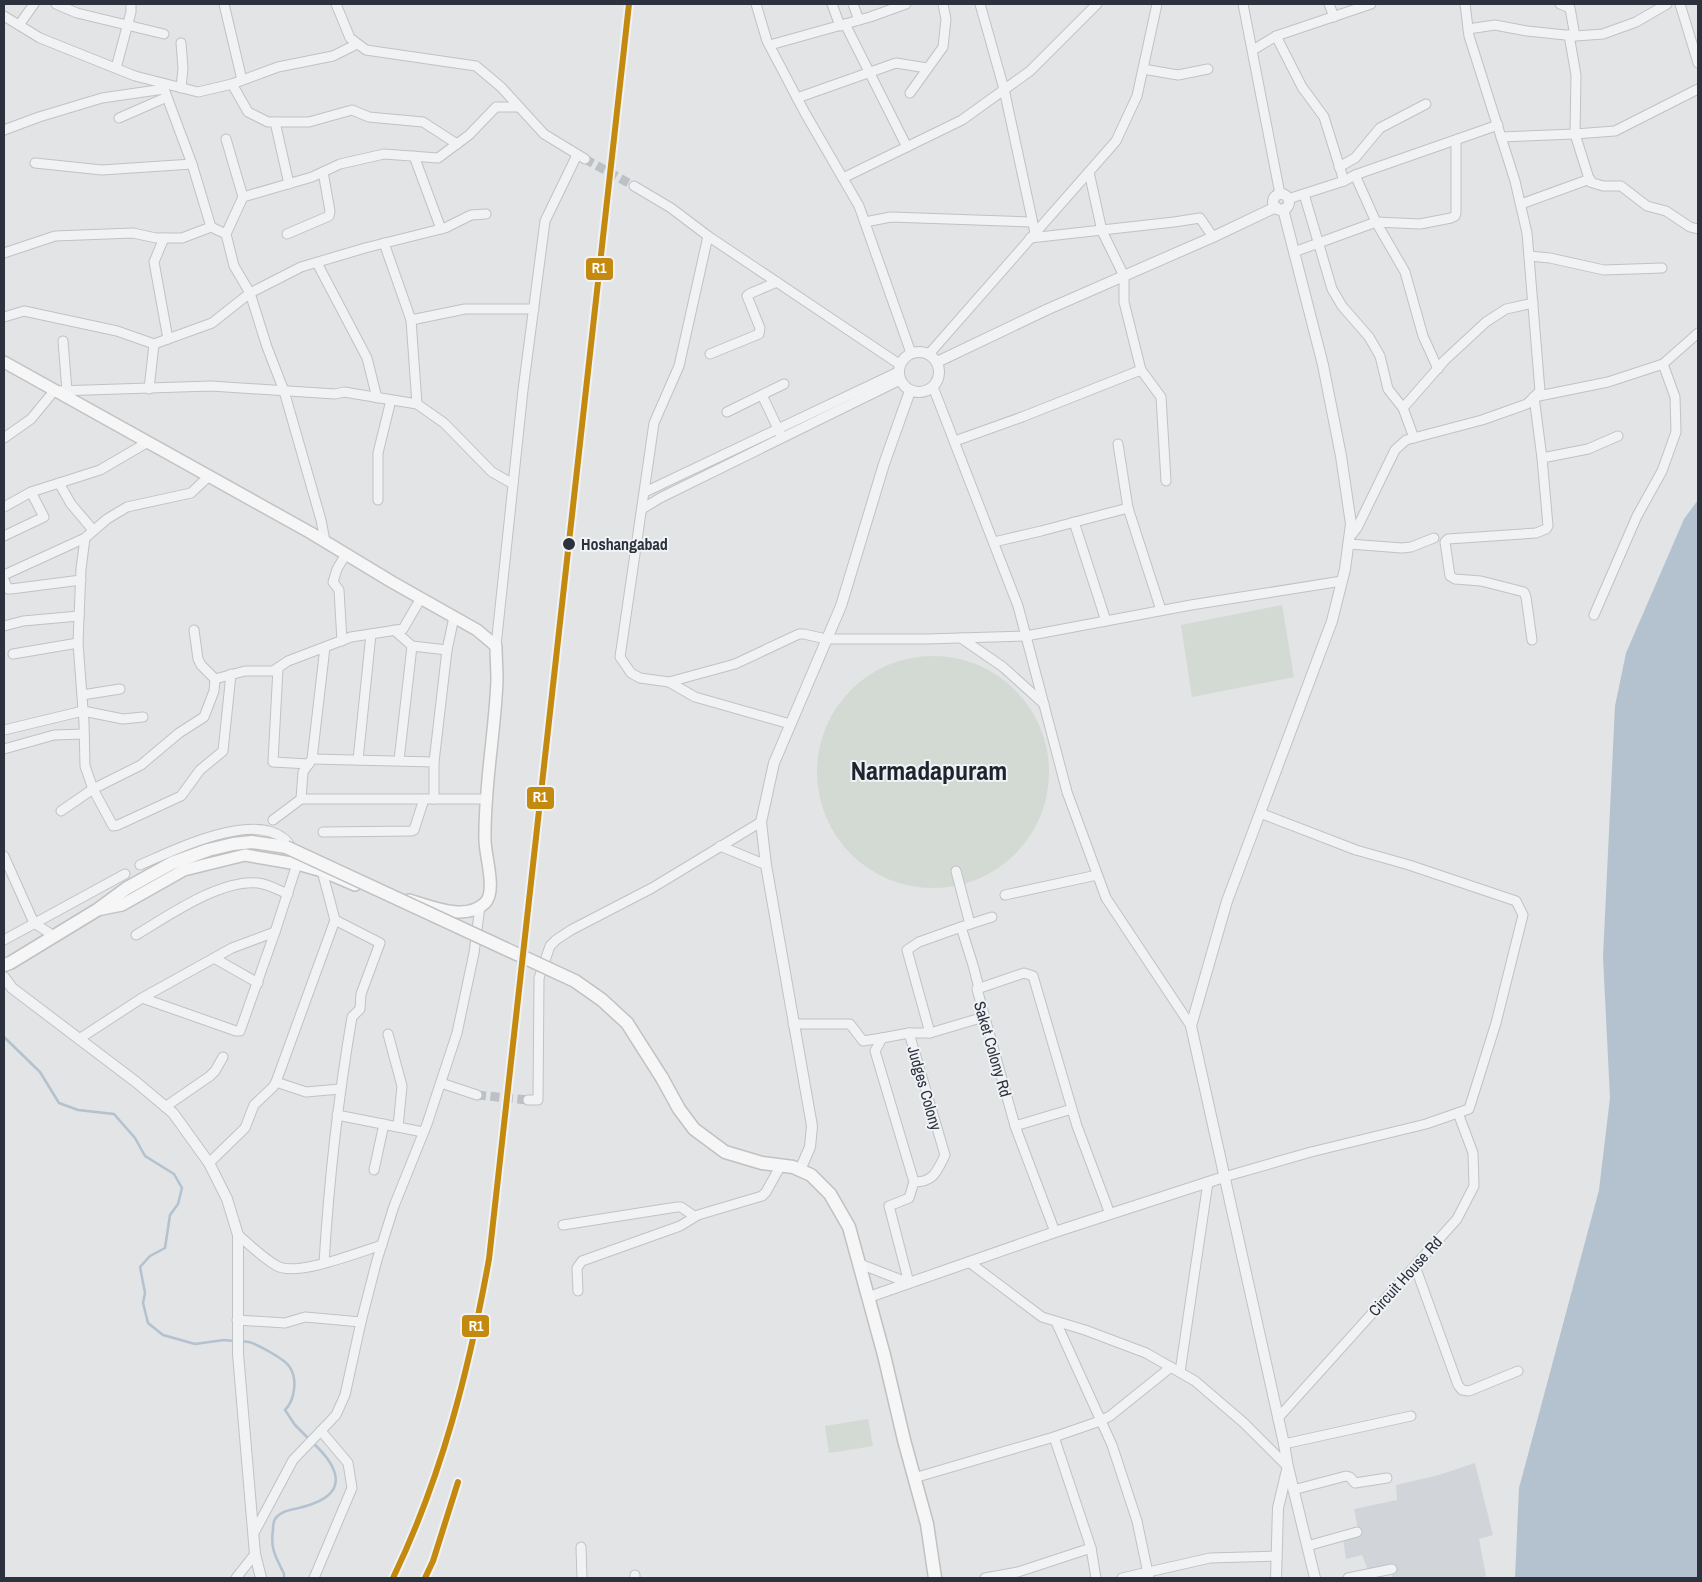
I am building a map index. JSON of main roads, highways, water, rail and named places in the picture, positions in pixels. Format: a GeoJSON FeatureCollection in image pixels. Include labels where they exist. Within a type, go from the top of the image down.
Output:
{"type":"FeatureCollection","features":[{"type":"Feature","properties":{"kind":"main road"},"geometry":{"type":"LineString","coordinates":[[4,362],[346,554],[477,630],[496,646],[497,680],[485,841],[491,889],[486,902],[473,911],[457,912],[360,887],[297,864],[245,855],[184,870],[122,905],[97,910]]}},
{"type":"Feature","properties":{"kind":"main road"},"geometry":{"type":"LineString","coordinates":[[6,963],[97,910],[127,888],[172,863],[208,850],[252,842],[286,847],[575,980],[602,1000],[627,1024],[662,1078],[679,1109],[694,1128],[725,1152],[762,1163],[793,1167],[800,1170],[811,1176],[830,1194],[849,1227],[860,1264],[927,1524],[935,1578]]}},
{"type":"Feature","properties":{"kind":"water"},"geometry":{"type":"Polygon","coordinates":[[[1698,500],[1698,1578],[1515,1578],[1519,1488],[1599,1190],[1610,1098],[1603,957],[1615,706],[1626,653],[1684,519],[1698,500]]]}},
{"type":"Feature","properties":{"kind":"waterway"},"geometry":{"type":"LineString","coordinates":[[4,1037],[40,1072],[59,1103],[78,1110],[114,1114],[135,1138],[145,1156],[174,1174],[182,1188],[178,1204],[170,1215],[165,1248],[150,1256],[140,1267],[145,1293],[143,1303],[148,1323],[163,1335],[195,1344],[224,1340],[234,1341]]}},
{"type":"Feature","properties":{"kind":"waterway"},"geometry":{"type":"LineString","coordinates":[[240,1341],[250,1342],[260,1347],[277,1356],[289,1366],[294,1377],[294,1389],[291,1401],[285,1410],[295,1425],[309,1439]]}},
{"type":"Feature","properties":{"kind":"waterway"},"geometry":{"type":"LineString","coordinates":[[284,1578],[273,1548],[272,1537],[275,1519],[281,1513],[320,1501],[329,1495],[336,1479],[329,1462],[313,1443]]}},
{"type":"Feature","properties":{"kind":"tunnel"},"geometry":{"type":"LineString","coordinates":[[585,159],[634,186]]}},
{"type":"Feature","properties":{"kind":"tunnel"},"geometry":{"type":"LineString","coordinates":[[477,1095],[528,1100]]}},
{"type":"Feature","properties":{"kind":"place","name":"Hoshangabad"},"geometry":{"type":"Point","coordinates":[569,544]}},
{"type":"Feature","properties":{"kind":"district","name":"Narmadapuram"},"geometry":{"type":"Point","coordinates":[929,771]}}]}
